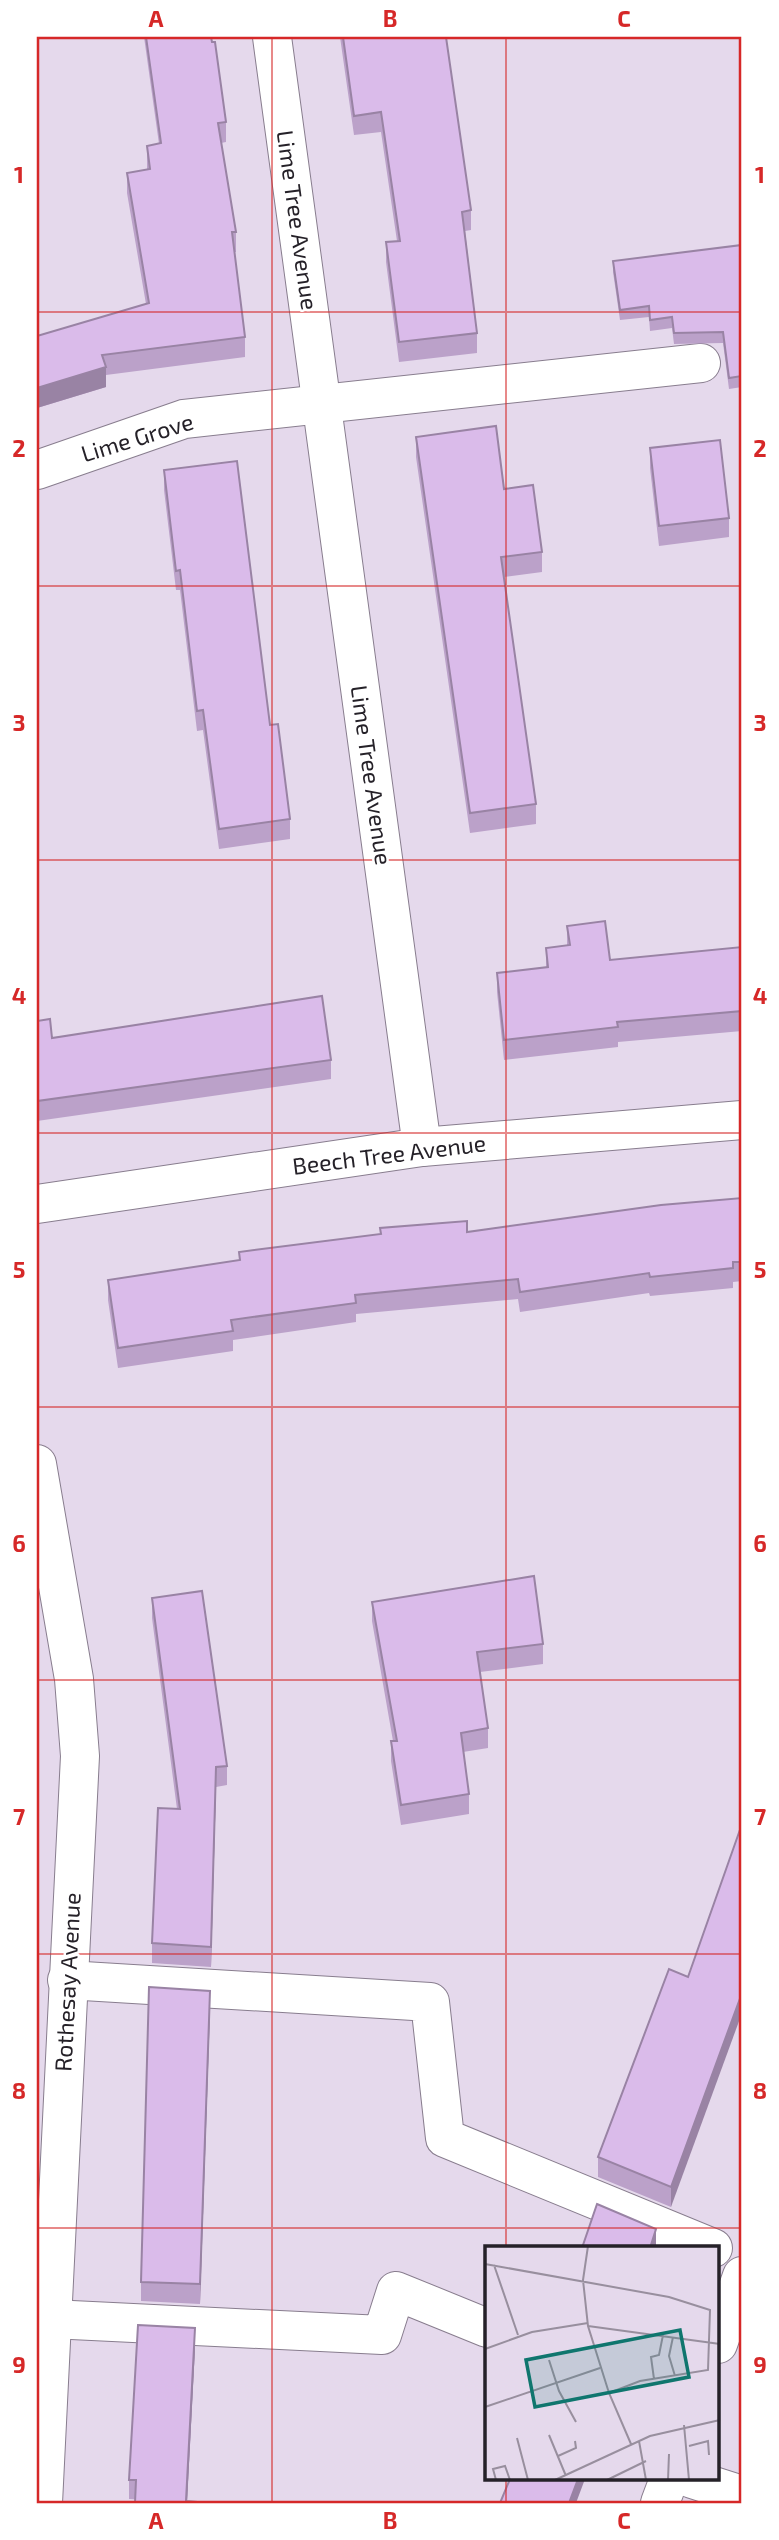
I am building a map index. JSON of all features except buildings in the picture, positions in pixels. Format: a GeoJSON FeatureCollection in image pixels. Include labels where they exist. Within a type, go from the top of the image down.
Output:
{"type":"FeatureCollection","features":[{"type":"Feature","properties":{"kind":"street","name":"Lime Tree Avenue"},"geometry":{"type":"LineString","coordinates":[[272,37],[422,1147]]}},
{"type":"Feature","properties":{"kind":"street"},"geometry":{"type":"LineString","coordinates":[[323,403],[701,363]]}},
{"type":"Feature","properties":{"kind":"street","name":"Lime Grove"},"geometry":{"type":"LineString","coordinates":[[37,470],[184,419],[323,403]]}},
{"type":"Feature","properties":{"kind":"street","name":"Beech Tree Avenue"},"geometry":{"type":"LineString","coordinates":[[37,1204],[422,1147],[742,1121]]}},
{"type":"Feature","properties":{"kind":"street","name":"Rothesay Avenue"},"geometry":{"type":"LineString","coordinates":[[37,1464],[79,1722],[80,1756],[43,2503]]}},
{"type":"Feature","properties":{"kind":"street"},"geometry":{"type":"LineString","coordinates":[[67,1980],[430,2002],[445,2138],[708,2246]]}},
{"type":"Feature","properties":{"kind":"street"},"geometry":{"type":"LineString","coordinates":[[720,2251],[742,2260]]}},
{"type":"Feature","properties":{"kind":"street"},"geometry":{"type":"LineString","coordinates":[[720,2338],[742,2276]]}},
{"type":"Feature","properties":{"kind":"street"},"geometry":{"type":"LineString","coordinates":[[51,2319],[382,2335],[396,2291],[485,2327]]}},
{"type":"Feature","properties":{"kind":"street"},"geometry":{"type":"LineString","coordinates":[[660,2503],[669,2480]]}},
{"type":"Feature","properties":{"kind":"street"},"geometry":{"type":"LineString","coordinates":[[695,2480],[742,2495]]}}]}
